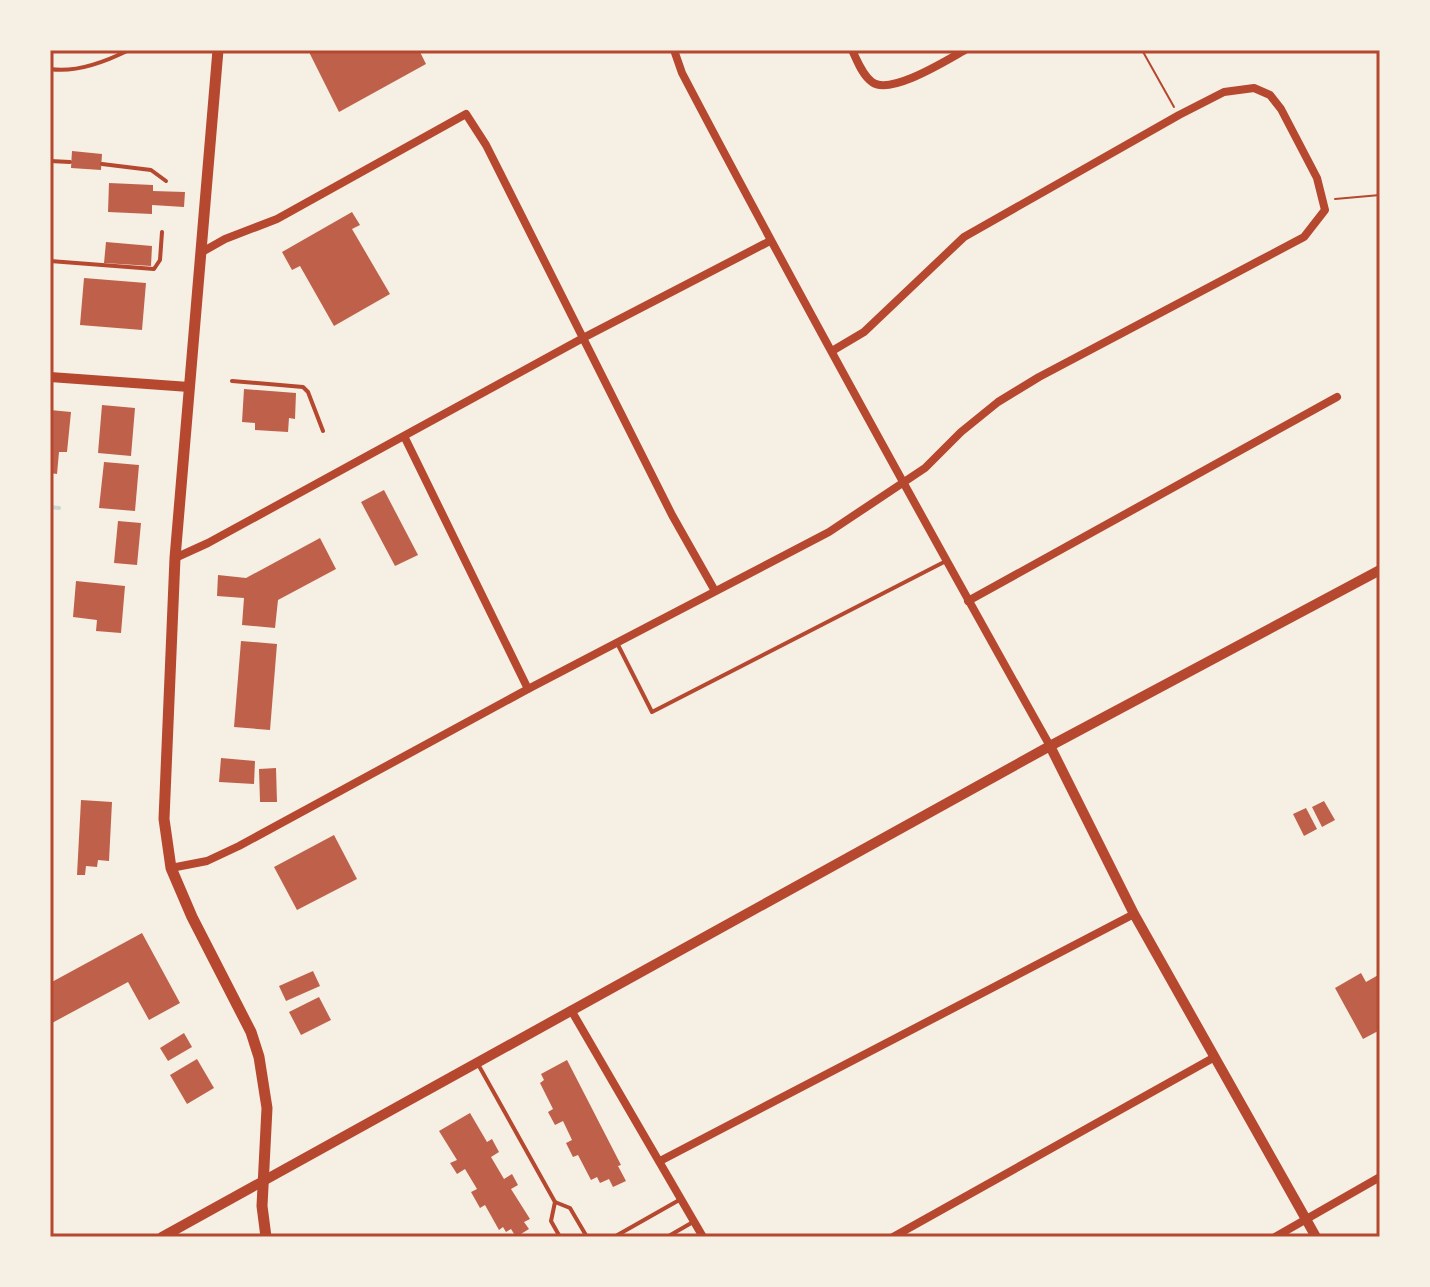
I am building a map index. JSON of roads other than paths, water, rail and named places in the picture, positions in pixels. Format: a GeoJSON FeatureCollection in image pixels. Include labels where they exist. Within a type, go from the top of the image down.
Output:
{"type":"FeatureCollection","features":[{"type":"Feature","properties":{"kind":"main road"},"geometry":{"type":"LineString","coordinates":[[218,50],[175,558],[164,819],[171,868],[192,917],[251,1032],[259,1057],[267,1108],[262,1206],[266,1237]]}},
{"type":"Feature","properties":{"kind":"street"},"geometry":{"type":"LineString","coordinates":[[674,50],[682,73],[770,241],[1050,746],[1134,914],[1316,1237]]}},
{"type":"Feature","properties":{"kind":"street"},"geometry":{"type":"LineString","coordinates":[[852,50],[869,80],[876,85],[893,85],[965,50]]}},
{"type":"Feature","properties":{"kind":"street"},"geometry":{"type":"LineString","coordinates":[[171,868],[207,861],[239,846],[528,689],[829,532],[925,468],[961,432],[998,402],[1304,237],[1325,210],[1317,178],[1281,109],[1270,95],[1254,88],[1224,92],[964,237],[864,332],[832,351]]}},
{"type":"Feature","properties":{"kind":"street"},"geometry":{"type":"LineString","coordinates":[[202,252],[225,239],[277,219],[466,114],[486,145],[672,515],[715,591]]}},
{"type":"Feature","properties":{"kind":"street"},"geometry":{"type":"LineString","coordinates":[[175,558],[201,547],[583,338],[770,241]]}},
{"type":"Feature","properties":{"kind":"street"},"geometry":{"type":"LineString","coordinates":[[50,377],[189,387]]}},
{"type":"Feature","properties":{"kind":"street"},"geometry":{"type":"LineString","coordinates":[[968,601],[1337,397]]}},
{"type":"Feature","properties":{"kind":"street"},"geometry":{"type":"LineString","coordinates":[[405,438],[528,689]]}},
{"type":"Feature","properties":{"kind":"street"},"geometry":{"type":"LineString","coordinates":[[162,1237],[1050,746],[1380,570]]}},
{"type":"Feature","properties":{"kind":"street"},"geometry":{"type":"LineString","coordinates":[[660,1161],[1134,914]]}},
{"type":"Feature","properties":{"kind":"street"},"geometry":{"type":"LineString","coordinates":[[571,1010],[703,1237]]}},
{"type":"Feature","properties":{"kind":"street"},"geometry":{"type":"LineString","coordinates":[[893,1237],[1213,1058]]}},
{"type":"Feature","properties":{"kind":"street"},"geometry":{"type":"LineString","coordinates":[[1275,1237],[1380,1177]]}},
{"type":"Feature","properties":{"kind":"lane"},"geometry":{"type":"LineString","coordinates":[[50,69],[85,65],[114,58],[129,50]]}},
{"type":"Feature","properties":{"kind":"lane"},"geometry":{"type":"LineString","coordinates":[[50,161],[70,162]]}},
{"type":"Feature","properties":{"kind":"lane"},"geometry":{"type":"LineString","coordinates":[[102,164],[151,170],[166,181]]}},
{"type":"Feature","properties":{"kind":"lane"},"geometry":{"type":"LineString","coordinates":[[50,261],[154,269],[160,260],[162,232]]}},
{"type":"Feature","properties":{"kind":"lane"},"geometry":{"type":"LineString","coordinates":[[232,381],[303,387],[308,392],[323,431]]}},
{"type":"Feature","properties":{"kind":"lane"},"geometry":{"type":"LineString","coordinates":[[617,642],[652,712],[946,561]]}},
{"type":"Feature","properties":{"kind":"lane"},"geometry":{"type":"LineString","coordinates":[[477,1062],[555,1202],[570,1208],[587,1237]]}},
{"type":"Feature","properties":{"kind":"lane"},"geometry":{"type":"LineString","coordinates":[[614,1237],[681,1198]]}},
{"type":"Feature","properties":{"kind":"lane"},"geometry":{"type":"LineString","coordinates":[[555,1202],[551,1221],[560,1237]]}},
{"type":"Feature","properties":{"kind":"lane"},"geometry":{"type":"LineString","coordinates":[[667,1237],[694,1221]]}},
{"type":"Feature","properties":{"kind":"waterway"},"geometry":{"type":"LineString","coordinates":[[50,507],[59,508]]}}]}
